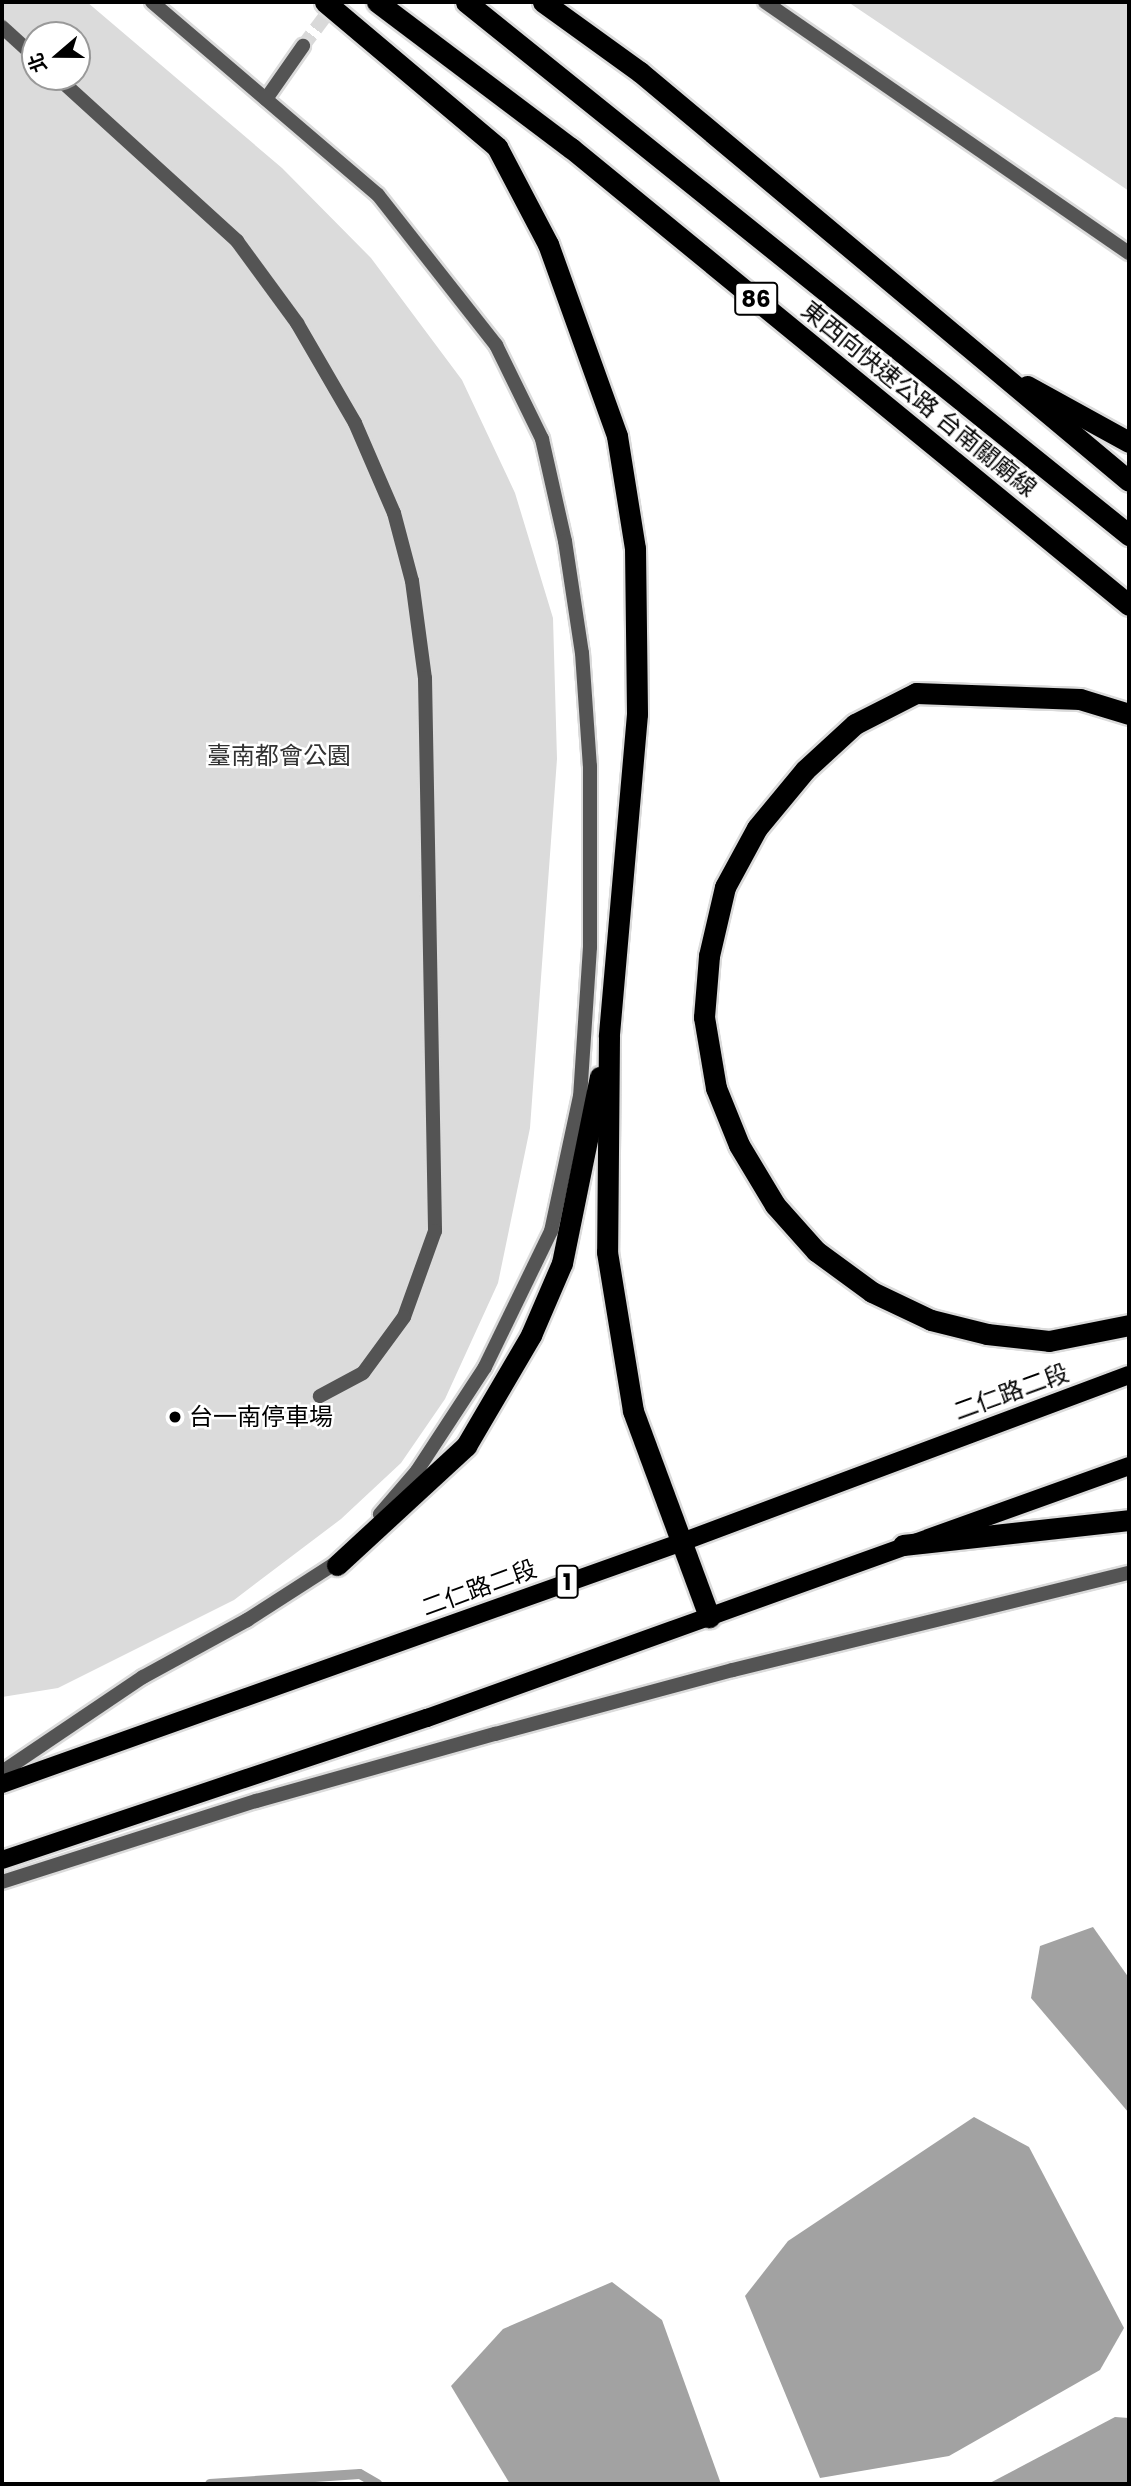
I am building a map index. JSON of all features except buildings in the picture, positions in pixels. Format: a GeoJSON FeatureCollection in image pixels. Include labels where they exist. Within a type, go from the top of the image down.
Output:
{"type":"FeatureCollection","features":[{"type":"Feature","properties":{"kind":"highway"},"geometry":{"type":"LineString","coordinates":[[325,2],[497,147],[548,244],[617,436],[635,548],[637,714],[609,1037],[607,1252],[616,1325],[633,1411],[709,1617]]}},
{"type":"Feature","properties":{"kind":"highway","name":"東西向快速公路 台南關廟線"},"geometry":{"type":"LineString","coordinates":[[377,2],[571,148],[1129,605]]}},
{"type":"Feature","properties":{"kind":"highway","name":"東西向快速公路 台南關廟線"},"geometry":{"type":"LineString","coordinates":[[466,2],[1129,535]]}},
{"type":"Feature","properties":{"kind":"highway"},"geometry":{"type":"LineString","coordinates":[[544,2],[640,72],[1129,481]]}},
{"type":"Feature","properties":{"kind":"highway"},"geometry":{"type":"LineString","coordinates":[[999,372],[1107,426],[1129,442]]}},
{"type":"Feature","properties":{"kind":"highway"},"geometry":{"type":"LineString","coordinates":[[1129,714],[1080,699],[916,693],[855,724],[805,770],[757,828],[725,887],[709,956],[704,1017],[716,1088],[739,1145],[775,1205],[816,1251],[872,1292],[931,1320],[987,1334],[1049,1341],[1129,1325]]}},
{"type":"Feature","properties":{"kind":"highway"},"geometry":{"type":"LineString","coordinates":[[337,1565],[466,1446],[531,1335],[562,1263],[609,1037]]}},
{"type":"Feature","properties":{"kind":"highway"},"geometry":{"type":"LineString","coordinates":[[903,1545],[1129,1520]]}},
{"type":"Feature","properties":{"kind":"main road","name":"二仁路二段"},"geometry":{"type":"LineString","coordinates":[[2,1784],[682,1542],[1129,1375]]}},
{"type":"Feature","properties":{"kind":"main road"},"geometry":{"type":"LineString","coordinates":[[2,1860],[709,1617],[903,1545],[1129,1466]]}},
{"type":"Feature","properties":{"kind":"street"},"geometry":{"type":"LineString","coordinates":[[2,1772],[143,1677],[337,1565],[417,1471],[485,1367],[551,1231],[580,1096],[590,947],[590,766],[582,653],[565,541],[542,439],[496,345],[377,195],[152,2]]}},
{"type":"Feature","properties":{"kind":"street"},"geometry":{"type":"LineString","coordinates":[[765,2],[1129,253]]}},
{"type":"Feature","properties":{"kind":"street"},"geometry":{"type":"LineString","coordinates":[[2,27],[21,44]]}},
{"type":"Feature","properties":{"kind":"street"},"geometry":{"type":"LineString","coordinates":[[266,99],[303,46]]}},
{"type":"Feature","properties":{"kind":"street"},"geometry":{"type":"LineString","coordinates":[[72,91],[237,241],[297,323],[355,423],[394,513],[412,581],[425,678],[435,1231],[404,1317],[363,1373],[320,1396]]}},
{"type":"Feature","properties":{"kind":"street"},"geometry":{"type":"LineString","coordinates":[[2,1882],[256,1801],[508,1731],[733,1670],[1129,1573]]}},
{"type":"Feature","properties":{"kind":"green space","name":"臺南都會公園"},"geometry":{"type":"Polygon","coordinates":[[[2,2],[87,2],[282,168],[371,258],[462,380],[515,493],[553,618],[557,759],[530,1128],[498,1283],[445,1399],[401,1463],[341,1519],[234,1600],[58,1688],[2,1697],[2,2]]]}},
{"type":"Feature","properties":{"kind":"green space"},"geometry":{"type":"Polygon","coordinates":[[[848,2],[1129,2],[1129,191],[848,2]]]}},
{"type":"Feature","properties":{"kind":"shaded area"},"geometry":{"type":"Polygon","coordinates":[[[1093,1927],[1129,1978],[1129,2113],[1031,1998],[1040,1946],[1093,1927]]]}},
{"type":"Feature","properties":{"kind":"shaded area"},"geometry":{"type":"Polygon","coordinates":[[[974,2117],[1029,2147],[1124,2328],[1100,2370],[949,2456],[820,2478],[745,2296],[788,2241],[974,2117]]]}},
{"type":"Feature","properties":{"kind":"shaded area"},"geometry":{"type":"Polygon","coordinates":[[[612,2282],[662,2320],[721,2484],[510,2484],[451,2386],[503,2329],[612,2282]]]}},
{"type":"Feature","properties":{"kind":"shaded area"},"geometry":{"type":"Polygon","coordinates":[[[1115,2417],[1129,2418],[1129,2484],[988,2484],[1115,2417]]]}},
{"type":"Feature","properties":{"kind":"waterway"},"geometry":{"type":"LineString","coordinates":[[210,2484],[360,2474],[377,2484]]}},
{"type":"Feature","properties":{"kind":"tunnel"},"geometry":{"type":"LineString","coordinates":[[303,46],[335,3]]}},
{"type":"Feature","properties":{"kind":"place","name":"台一南停車場"},"geometry":{"type":"Point","coordinates":[175,1417]}}]}
